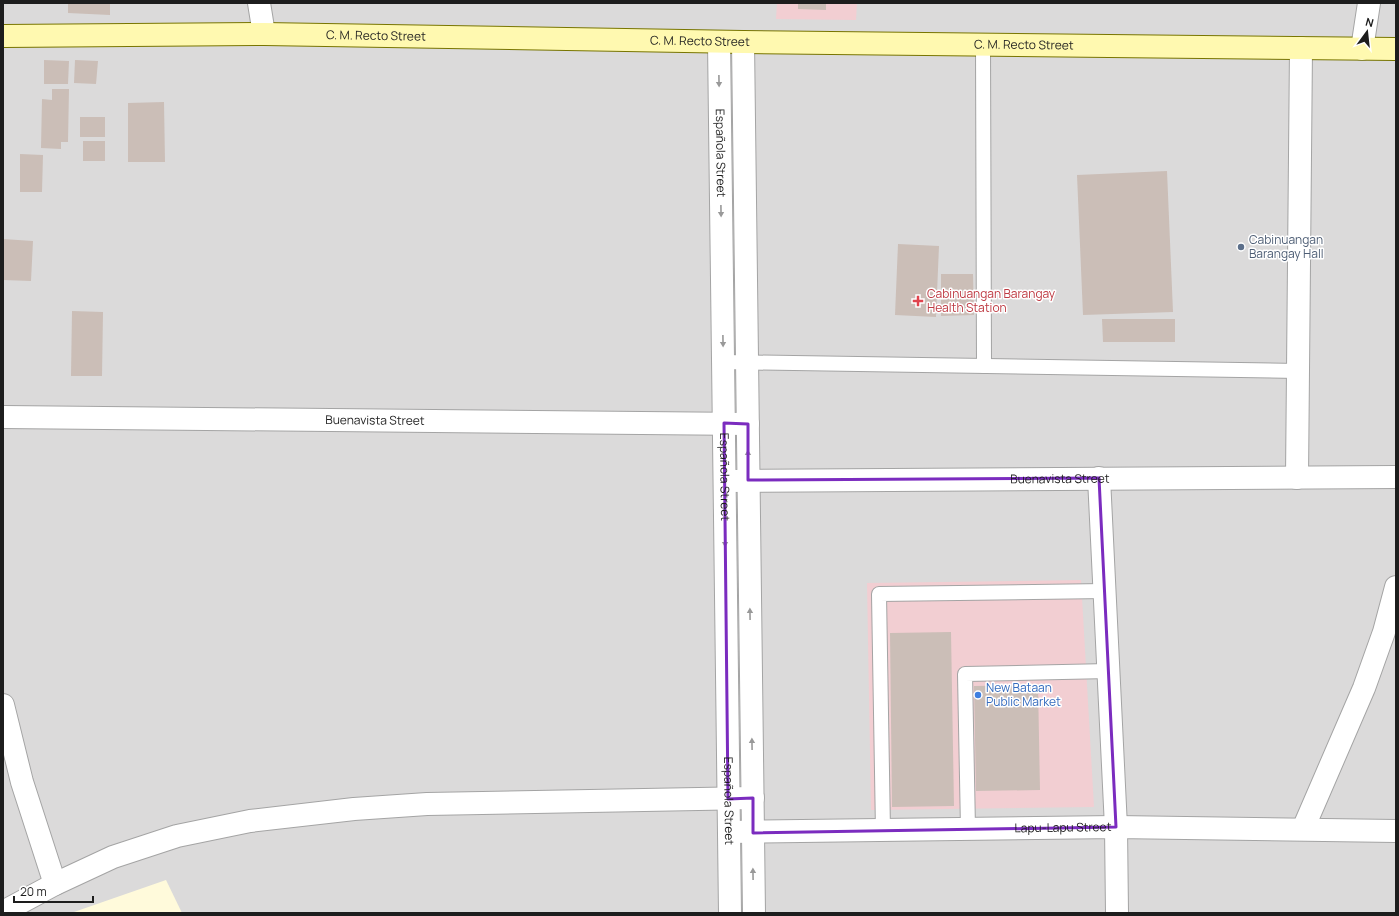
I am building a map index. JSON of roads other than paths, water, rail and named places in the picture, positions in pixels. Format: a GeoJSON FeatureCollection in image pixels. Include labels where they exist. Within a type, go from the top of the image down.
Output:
{"type":"FeatureCollection","features":[{"type":"Feature","properties":{"kind":"main road","name":"C. M. Recto Street"},"geometry":{"type":"LineString","coordinates":[[3,36],[264,34],[719,42],[1396,49]]}},
{"type":"Feature","properties":{"kind":"street"},"geometry":{"type":"LineString","coordinates":[[259,3],[264,34]]}},
{"type":"Feature","properties":{"kind":"street"},"geometry":{"type":"LineString","coordinates":[[1362,49],[1369,3]]}},
{"type":"Feature","properties":{"kind":"street","name":"Española Street"},"geometry":{"type":"LineString","coordinates":[[719,42],[730,913]]}},
{"type":"Feature","properties":{"kind":"street","name":"Española Street"},"geometry":{"type":"LineString","coordinates":[[743,42],[754,913]]}},
{"type":"Feature","properties":{"kind":"street"},"geometry":{"type":"LineString","coordinates":[[1297,478],[1301,48]]}},
{"type":"Feature","properties":{"kind":"street","name":"Buenavista Street"},"geometry":{"type":"LineString","coordinates":[[3,417],[748,424]]}},
{"type":"Feature","properties":{"kind":"street","name":"Buenavista Street"},"geometry":{"type":"LineString","coordinates":[[725,481],[1396,477]]}},
{"type":"Feature","properties":{"kind":"street"},"geometry":{"type":"LineString","coordinates":[[1099,478],[1116,827],[1117,913]]}},
{"type":"Feature","properties":{"kind":"street"},"geometry":{"type":"LineString","coordinates":[[1304,829],[1364,688],[1384,632],[1396,587]]}},
{"type":"Feature","properties":{"kind":"street"},"geometry":{"type":"LineString","coordinates":[[3,705],[22,782],[54,884]]}},
{"type":"Feature","properties":{"kind":"street"},"geometry":{"type":"LineString","coordinates":[[3,912],[54,884],[113,858],[177,836],[250,821],[354,809],[427,804],[753,798]]}},
{"type":"Feature","properties":{"kind":"street","name":"Lapu-Lapu Street"},"geometry":{"type":"LineString","coordinates":[[729,832],[753,833],[1116,827],[1396,830]]}},
{"type":"Feature","properties":{"kind":"lane"},"geometry":{"type":"LineString","coordinates":[[983,44],[984,366]]}},
{"type":"Feature","properties":{"kind":"lane"},"geometry":{"type":"LineString","coordinates":[[723,362],[1298,371]]}},
{"type":"Feature","properties":{"kind":"lane"},"geometry":{"type":"LineString","coordinates":[[883,830],[878,594],[1105,591]]}},
{"type":"Feature","properties":{"kind":"lane"},"geometry":{"type":"LineString","coordinates":[[968,829],[965,674],[1109,672]]}},
{"type":"Feature","properties":{"kind":"place","name":"Cabinuangan Barangay Hall"},"geometry":{"type":"Point","coordinates":[1241,247]}},
{"type":"Feature","properties":{"kind":"place","name":"Cabinuangan Barangay Health Station"},"geometry":{"type":"Point","coordinates":[918,301]}},
{"type":"Feature","properties":{"kind":"place","name":"New Bataan Public Market"},"geometry":{"type":"Point","coordinates":[978,695]}}]}
